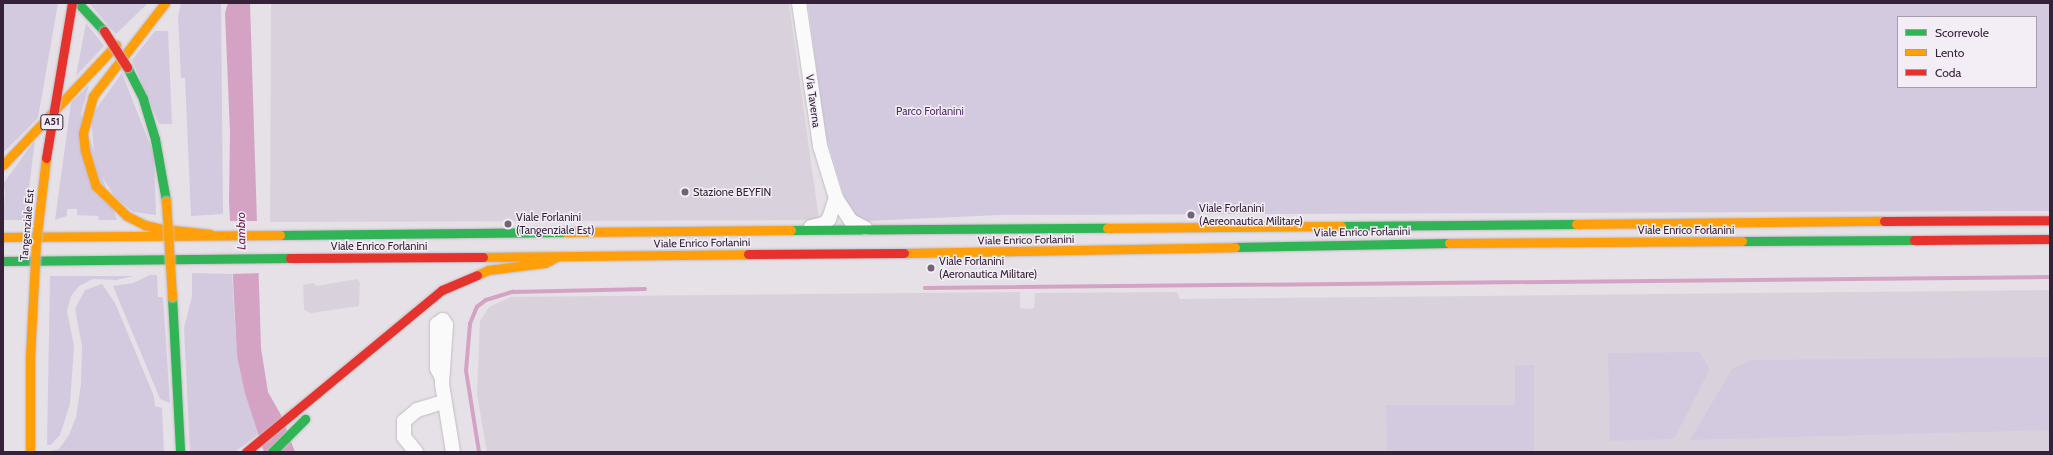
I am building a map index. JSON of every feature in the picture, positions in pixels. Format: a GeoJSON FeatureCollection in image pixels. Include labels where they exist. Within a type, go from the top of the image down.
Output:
{"type":"FeatureCollection","features":[{"type":"Feature","properties":{"kind":"main road","name":"Tangenziale Est"},"geometry":{"type":"LineString","coordinates":[[30,452],[30,357],[36,242],[48,145],[72,3]]}},
{"type":"Feature","properties":{"kind":"main road"},"geometry":{"type":"LineString","coordinates":[[78,3],[104,30],[127,67],[138,86],[154,132],[166,201],[180,452]]}},
{"type":"Feature","properties":{"kind":"main road"},"geometry":{"type":"LineString","coordinates":[[134,27],[157,3]]}},
{"type":"Feature","properties":{"kind":"main road"},"geometry":{"type":"LineString","coordinates":[[165,3],[93,96],[83,133],[85,151],[96,186],[110,202],[127,216],[145,225],[163,229],[210,234]]}},
{"type":"Feature","properties":{"kind":"main road"},"geometry":{"type":"LineString","coordinates":[[3,165],[77,84],[124,38]]}},
{"type":"Feature","properties":{"kind":"main road","name":"Viale Enrico Forlanini"},"geometry":{"type":"LineString","coordinates":[[3,237],[210,234],[2050,220]]}},
{"type":"Feature","properties":{"kind":"main road","name":"Viale Enrico Forlanini"},"geometry":{"type":"LineString","coordinates":[[3,262],[260,258],[557,257],[1027,252],[1403,243],[2050,240]]}},
{"type":"Feature","properties":{"kind":"main road"},"geometry":{"type":"LineString","coordinates":[[246,452],[372,348],[425,302],[457,282],[493,269],[545,263],[557,257]]}},
{"type":"Feature","properties":{"kind":"main road"},"geometry":{"type":"LineString","coordinates":[[272,452],[372,348]]}},
{"type":"Feature","properties":{"kind":"street","name":"Via Taverna"},"geometry":{"type":"LineString","coordinates":[[799,3],[816,124],[836,198],[851,221],[869,229]]}},
{"type":"Feature","properties":{"kind":"street"},"geometry":{"type":"LineString","coordinates":[[786,230],[824,224],[829,219],[836,198]]}},
{"type":"Feature","properties":{"kind":"street"},"geometry":{"type":"LineString","coordinates":[[442,378],[443,402],[453,452]]}},
{"type":"Feature","properties":{"kind":"street"},"geometry":{"type":"LineString","coordinates":[[416,452],[403,434],[404,421],[417,410],[443,402]]}},
{"type":"Feature","properties":{"kind":"shaded area"},"geometry":{"type":"Polygon","coordinates":[[[271,3],[789,3],[819,220],[270,222],[271,3]]]}},
{"type":"Feature","properties":{"kind":"shaded area"},"geometry":{"type":"Polygon","coordinates":[[[357,279],[360,283],[359,306],[311,313],[304,310],[303,285],[314,283],[316,286],[357,279]]]}},
{"type":"Feature","properties":{"kind":"shaded area"},"geometry":{"type":"Polygon","coordinates":[[[2050,290],[2050,452],[487,452],[477,394],[480,321],[489,307],[511,297],[1020,292],[1020,308],[1027,309],[1034,308],[1035,293],[1177,292],[1180,299],[2050,290]]]}},
{"type":"Feature","properties":{"kind":"green space"},"geometry":{"type":"Polygon","coordinates":[[[3,3],[58,3],[38,118],[3,153],[3,3]]]}},
{"type":"Feature","properties":{"kind":"green space"},"geometry":{"type":"Polygon","coordinates":[[[89,3],[148,3],[116,34],[89,3]]]}},
{"type":"Feature","properties":{"kind":"green space"},"geometry":{"type":"Polygon","coordinates":[[[181,3],[221,3],[223,214],[191,216],[185,78],[181,78],[178,16],[181,3]]]}},
{"type":"Feature","properties":{"kind":"green space","name":"Parco Forlanini"},"geometry":{"type":"Polygon","coordinates":[[[808,3],[2050,3],[2050,211],[1000,215],[867,221],[855,217],[847,206],[825,132],[808,3]]]}},
{"type":"Feature","properties":{"kind":"green space"},"geometry":{"type":"Polygon","coordinates":[[[86,23],[104,46],[76,76],[86,23]]]}},
{"type":"Feature","properties":{"kind":"green space"},"geometry":{"type":"Polygon","coordinates":[[[155,31],[168,31],[172,124],[159,124],[132,60],[155,31]]]}},
{"type":"Feature","properties":{"kind":"green space"},"geometry":{"type":"Polygon","coordinates":[[[122,73],[154,155],[156,215],[133,212],[115,197],[95,166],[91,116],[122,73]]]}},
{"type":"Feature","properties":{"kind":"green space"},"geometry":{"type":"Polygon","coordinates":[[[89,85],[81,114],[117,220],[99,220],[98,216],[77,215],[77,209],[67,209],[67,216],[55,220],[71,103],[89,85]]]}},
{"type":"Feature","properties":{"kind":"green space"},"geometry":{"type":"Polygon","coordinates":[[[35,140],[25,220],[3,220],[5,191],[3,184],[35,140]]]}},
{"type":"Feature","properties":{"kind":"green space"},"geometry":{"type":"Polygon","coordinates":[[[192,273],[232,274],[237,356],[258,434],[235,452],[190,452],[184,328],[192,296],[192,273]]]}},
{"type":"Feature","properties":{"kind":"green space"},"geometry":{"type":"Polygon","coordinates":[[[150,275],[157,275],[158,297],[163,297],[170,403],[160,399],[113,286],[133,283],[150,275]]]}},
{"type":"Feature","properties":{"kind":"green space"},"geometry":{"type":"Polygon","coordinates":[[[50,276],[134,276],[116,280],[93,279],[79,286],[71,296],[67,311],[74,346],[70,404],[60,435],[51,445],[47,445],[50,276]]]}},
{"type":"Feature","properties":{"kind":"green space"},"geometry":{"type":"Polygon","coordinates":[[[102,284],[115,303],[154,396],[155,406],[162,408],[164,452],[47,452],[59,449],[69,435],[76,417],[81,384],[82,346],[75,309],[85,290],[102,284]]]}},
{"type":"Feature","properties":{"kind":"green space"},"geometry":{"type":"Polygon","coordinates":[[[1699,352],[1710,369],[1674,439],[1610,441],[1608,353],[1699,352]]]}},
{"type":"Feature","properties":{"kind":"green space"},"geometry":{"type":"Polygon","coordinates":[[[2050,357],[2050,430],[1690,440],[1732,369],[1752,360],[2050,357]]]}},
{"type":"Feature","properties":{"kind":"green space"},"geometry":{"type":"Polygon","coordinates":[[[1515,365],[1534,365],[1534,452],[1387,452],[1386,405],[1515,405],[1515,365]]]}},
{"type":"Feature","properties":{"kind":"water","name":"Lambro"},"geometry":{"type":"Polygon","coordinates":[[[228,3],[250,3],[261,348],[268,392],[281,415],[295,452],[264,452],[245,393],[237,356],[229,201],[230,133],[225,13],[228,3]]]}},
{"type":"Feature","properties":{"kind":"pier"},"geometry":{"type":"Polygon","coordinates":[[[227,221],[259,221],[260,273],[230,274],[227,221]]]}},
{"type":"Feature","properties":{"kind":"waterway"},"geometry":{"type":"LineString","coordinates":[[925,288],[2050,277]]}},
{"type":"Feature","properties":{"kind":"waterway"},"geometry":{"type":"LineString","coordinates":[[479,452],[466,371],[470,324],[477,307],[486,300],[513,292],[645,289]]}},
{"type":"Feature","properties":{"kind":"traffic: fast"},"geometry":{"type":"LineString","coordinates":[[78,3],[104,31]]}},
{"type":"Feature","properties":{"kind":"traffic: fast"},"geometry":{"type":"LineString","coordinates":[[127,67],[143,99],[155,139],[166,201]]}},
{"type":"Feature","properties":{"kind":"traffic: fast"},"geometry":{"type":"LineString","coordinates":[[1341,226],[1576,224]]}},
{"type":"Feature","properties":{"kind":"traffic: fast"},"geometry":{"type":"LineString","coordinates":[[791,230],[1107,228]]}},
{"type":"Feature","properties":{"kind":"traffic: fast"},"geometry":{"type":"LineString","coordinates":[[280,235],[565,232]]}},
{"type":"Feature","properties":{"kind":"traffic: fast"},"geometry":{"type":"LineString","coordinates":[[1742,241],[1914,240]]}},
{"type":"Feature","properties":{"kind":"traffic: fast"},"geometry":{"type":"LineString","coordinates":[[1235,247],[1449,243]]}},
{"type":"Feature","properties":{"kind":"traffic: fast"},"geometry":{"type":"LineString","coordinates":[[3,261],[290,258]]}},
{"type":"Feature","properties":{"kind":"traffic: fast"},"geometry":{"type":"LineString","coordinates":[[172,297],[180,452]]}},
{"type":"Feature","properties":{"kind":"traffic: fast"},"geometry":{"type":"LineString","coordinates":[[272,452],[305,419]]}},
{"type":"Feature","properties":{"kind":"traffic: slow"},"geometry":{"type":"LineString","coordinates":[[165,3],[93,96],[83,133],[85,151],[96,186],[127,216],[145,225],[163,229],[210,234]]}},
{"type":"Feature","properties":{"kind":"traffic: slow"},"geometry":{"type":"LineString","coordinates":[[3,165],[116,45]]}},
{"type":"Feature","properties":{"kind":"traffic: slow"},"geometry":{"type":"LineString","coordinates":[[30,452],[30,357],[36,242],[46,158]]}},
{"type":"Feature","properties":{"kind":"traffic: slow"},"geometry":{"type":"LineString","coordinates":[[166,201],[172,297]]}},
{"type":"Feature","properties":{"kind":"traffic: slow"},"geometry":{"type":"LineString","coordinates":[[1576,224],[1884,221]]}},
{"type":"Feature","properties":{"kind":"traffic: slow"},"geometry":{"type":"LineString","coordinates":[[1107,228],[1341,226]]}},
{"type":"Feature","properties":{"kind":"traffic: slow"},"geometry":{"type":"LineString","coordinates":[[565,232],[791,230]]}},
{"type":"Feature","properties":{"kind":"traffic: slow"},"geometry":{"type":"LineString","coordinates":[[3,237],[280,235]]}},
{"type":"Feature","properties":{"kind":"traffic: slow"},"geometry":{"type":"LineString","coordinates":[[1449,243],[1742,241]]}},
{"type":"Feature","properties":{"kind":"traffic: slow"},"geometry":{"type":"LineString","coordinates":[[904,253],[1235,247]]}},
{"type":"Feature","properties":{"kind":"traffic: slow"},"geometry":{"type":"LineString","coordinates":[[483,257],[748,254]]}},
{"type":"Feature","properties":{"kind":"traffic: slow"},"geometry":{"type":"LineString","coordinates":[[477,275],[488,270],[545,263],[557,257]]}},
{"type":"Feature","properties":{"kind":"traffic: jam"},"geometry":{"type":"LineString","coordinates":[[46,158],[72,3]]}},
{"type":"Feature","properties":{"kind":"traffic: jam"},"geometry":{"type":"LineString","coordinates":[[104,31],[127,67]]}},
{"type":"Feature","properties":{"kind":"traffic: jam"},"geometry":{"type":"LineString","coordinates":[[1884,221],[2050,220]]}},
{"type":"Feature","properties":{"kind":"traffic: jam"},"geometry":{"type":"LineString","coordinates":[[1914,240],[2050,239]]}},
{"type":"Feature","properties":{"kind":"traffic: jam"},"geometry":{"type":"LineString","coordinates":[[748,254],[904,253]]}},
{"type":"Feature","properties":{"kind":"traffic: jam"},"geometry":{"type":"LineString","coordinates":[[290,258],[483,257]]}},
{"type":"Feature","properties":{"kind":"traffic: jam"},"geometry":{"type":"LineString","coordinates":[[246,452],[442,290],[477,275]]}},
{"type":"Feature","properties":{"kind":"place","name":"Stazione BEYFIN"},"geometry":{"type":"Point","coordinates":[685,192]}},
{"type":"Feature","properties":{"kind":"place","name":"Viale Forlanini (Aereonautica Militare)"},"geometry":{"type":"Point","coordinates":[1191,215]}},
{"type":"Feature","properties":{"kind":"place","name":"Viale Forlanini (Tangenziale Est)"},"geometry":{"type":"Point","coordinates":[508,224]}},
{"type":"Feature","properties":{"kind":"place","name":"Viale Forlanini (Aeronautica Militare)"},"geometry":{"type":"Point","coordinates":[931,268]}}]}
